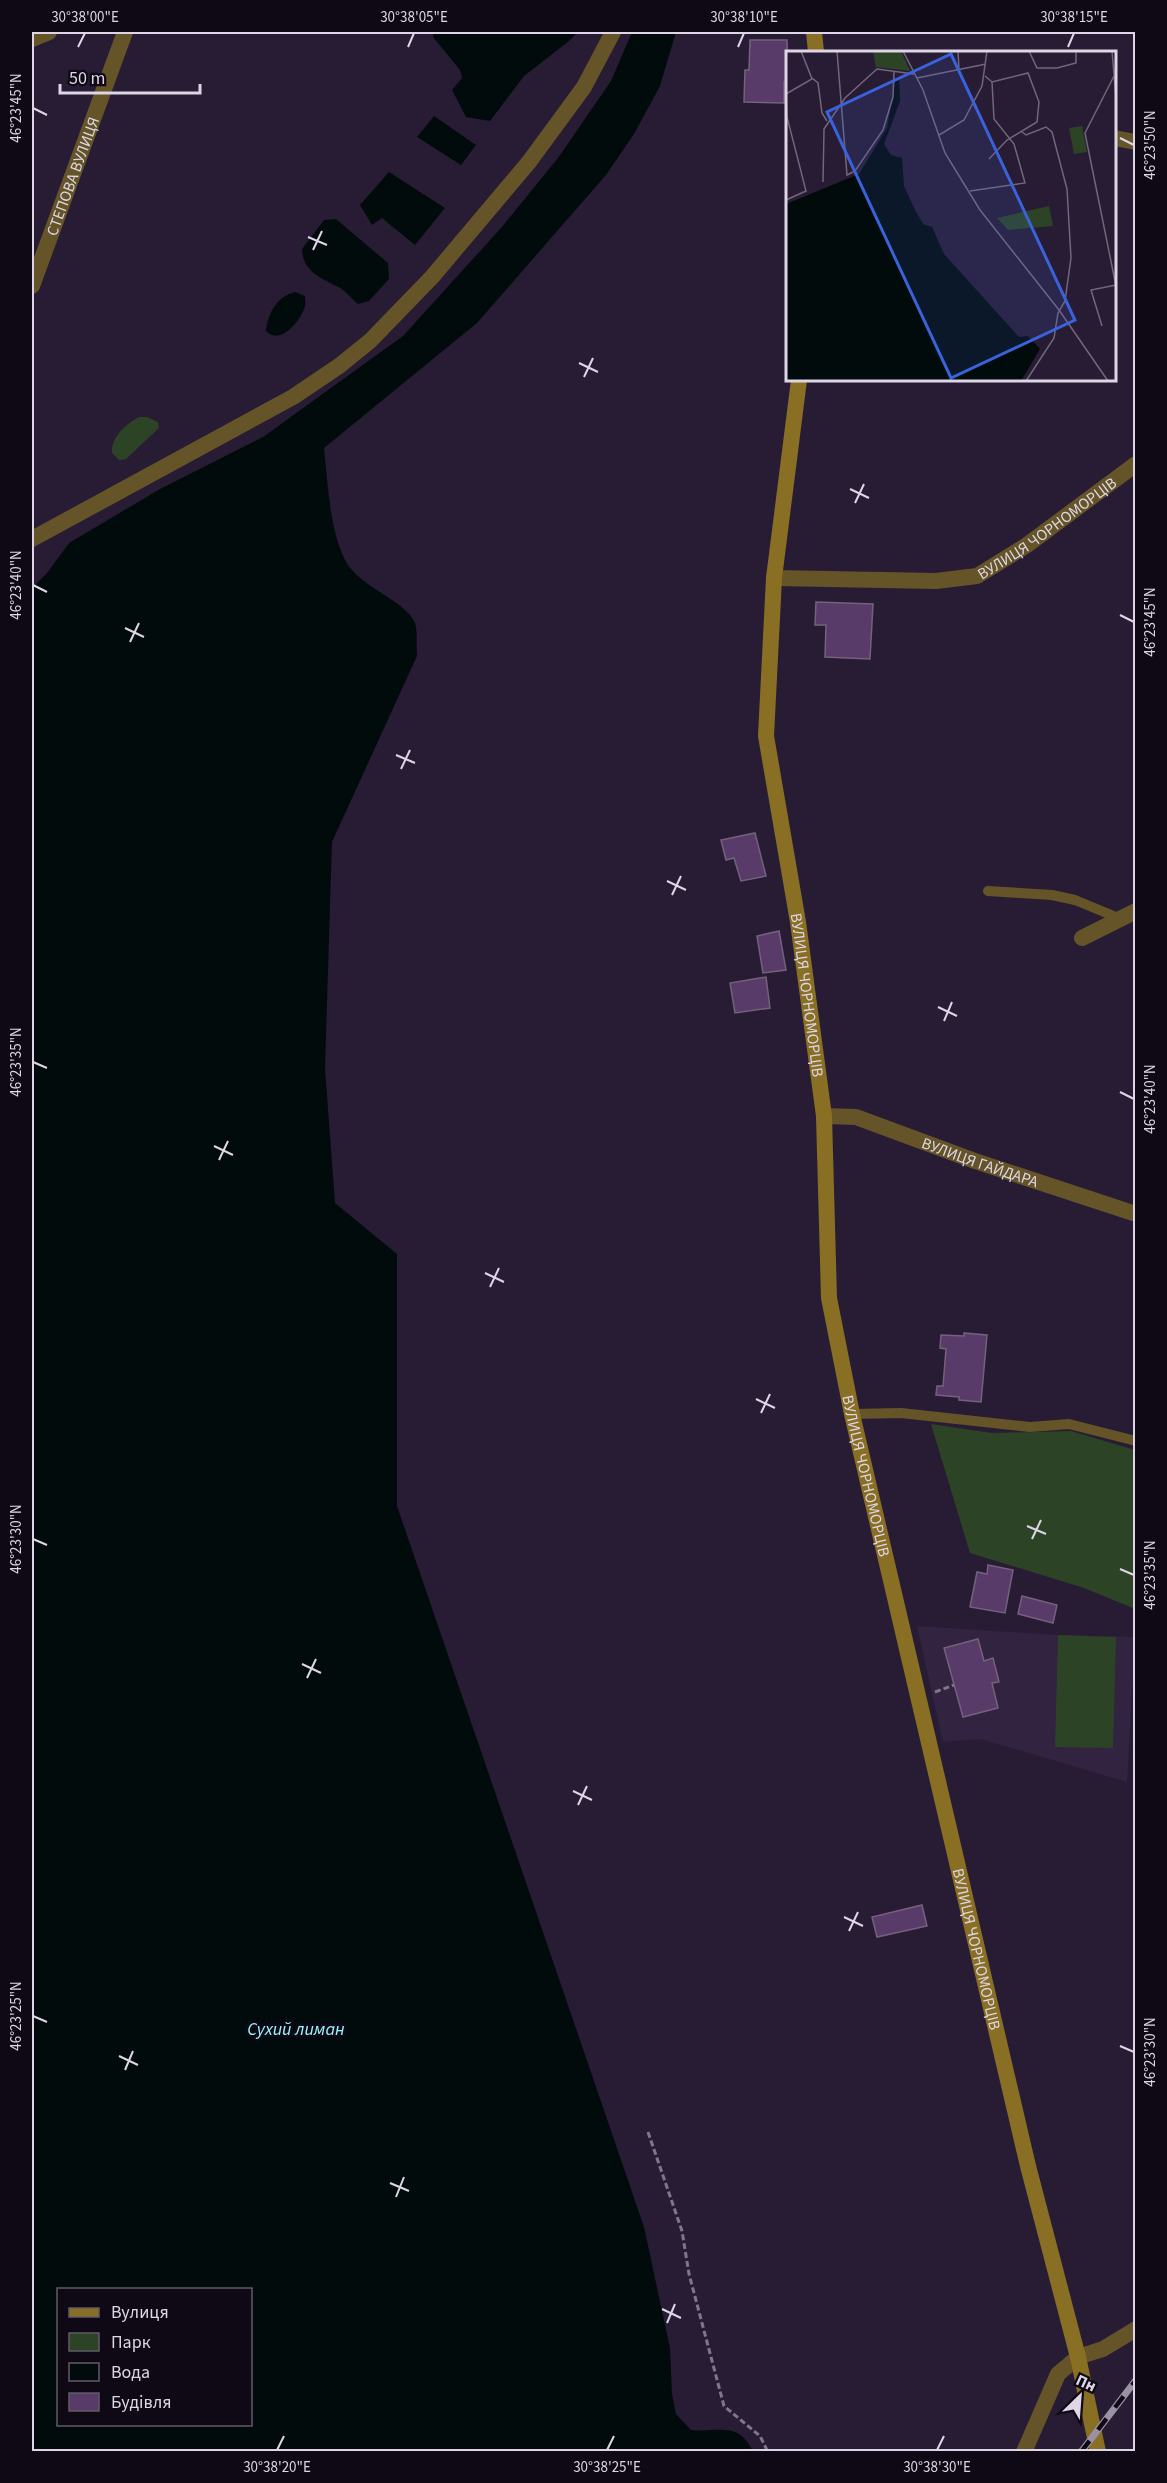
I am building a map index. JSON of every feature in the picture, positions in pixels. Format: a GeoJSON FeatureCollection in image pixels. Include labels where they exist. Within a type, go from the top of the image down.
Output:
{"type":"FeatureCollection","features":[{"type":"Feature","properties":{"kind":"main road"},"geometry":{"type":"LineString","coordinates":[[814,32],[816,51]]}},
{"type":"Feature","properties":{"kind":"main road","name":"ВУЛИЦЯ ЧОРНОМОРЦІВ"},"geometry":{"type":"LineString","coordinates":[[799,381],[774,578],[766,736],[798,922],[824,1116],[829,1298],[852,1414],[1028,2166],[1078,2357],[1098,2451]]}},
{"type":"Feature","properties":{"kind":"street"},"geometry":{"type":"LineString","coordinates":[[32,39],[49,32]]}},
{"type":"Feature","properties":{"kind":"street","name":"СТЕПОВА ВУЛИЦЯ"},"geometry":{"type":"LineString","coordinates":[[32,286],[125,32]]}},
{"type":"Feature","properties":{"kind":"street"},"geometry":{"type":"LineString","coordinates":[[32,539],[293,397],[339,366],[370,341],[432,277],[529,162],[584,87],[613,32]]}},
{"type":"Feature","properties":{"kind":"street"},"geometry":{"type":"LineString","coordinates":[[1116,138],[1136,142]]}},
{"type":"Feature","properties":{"kind":"street","name":"ВУЛИЦЯ ЧОРНОМОРЦІВ"},"geometry":{"type":"LineString","coordinates":[[774,578],[936,581],[977,576],[1027,545],[1136,464]]}},
{"type":"Feature","properties":{"kind":"street"},"geometry":{"type":"LineString","coordinates":[[1082,938],[1128,915]]}},
{"type":"Feature","properties":{"kind":"street","name":"ВУЛИЦЯ ГАЙДАРА"},"geometry":{"type":"LineString","coordinates":[[824,1116],[856,1117],[975,1161],[1136,1214]]}},
{"type":"Feature","properties":{"kind":"street"},"geometry":{"type":"LineString","coordinates":[[1024,2451],[1058,2374],[1078,2357],[1103,2349],[1136,2329]]}},
{"type":"Feature","properties":{"kind":"lane"},"geometry":{"type":"LineString","coordinates":[[988,891],[1052,895],[1128,915]]}},
{"type":"Feature","properties":{"kind":"lane"},"geometry":{"type":"LineString","coordinates":[[852,1414],[902,1413],[1030,1427],[1069,1424],[1136,1441]]}},
{"type":"Feature","properties":{"kind":"path"},"geometry":{"type":"LineString","coordinates":[[920,1698],[954,1684]]}},
{"type":"Feature","properties":{"kind":"path"},"geometry":{"type":"LineString","coordinates":[[648,2132],[682,2231],[689,2274],[724,2406],[760,2436],[768,2451]]}},
{"type":"Feature","properties":{"kind":"shaded area"},"geometry":{"type":"Polygon","coordinates":[[[917,1626],[1058,1635],[1135,1637],[1127,1782],[981,1739],[943,1742],[917,1626]]]}},
{"type":"Feature","properties":{"kind":"green space"},"geometry":{"type":"Polygon","coordinates":[[[139,417],[147,417],[158,422],[159,428],[126,459],[119,460],[112,453],[114,442],[124,427],[139,417]]]}},
{"type":"Feature","properties":{"kind":"green space"},"geometry":{"type":"Polygon","coordinates":[[[931,1424],[992,1433],[1071,1431],[1135,1450],[1135,1609],[1084,1588],[970,1553],[931,1424]]]}},
{"type":"Feature","properties":{"kind":"green space"},"geometry":{"type":"Polygon","coordinates":[[[1058,1635],[1116,1637],[1113,1748],[1055,1747],[1058,1635]]]}},
{"type":"Feature","properties":{"kind":"water"},"geometry":{"type":"Polygon","coordinates":[[[434,32],[578,32],[524,76],[490,121],[466,117],[452,90],[462,78],[460,70],[433,37],[434,32]]]}},
{"type":"Feature","properties":{"kind":"water","name":"Сухий лиман"},"geometry":{"type":"Polygon","coordinates":[[[632,32],[676,32],[660,86],[634,134],[606,175],[477,323],[324,448],[332,518],[344,558],[360,577],[410,615],[415,623],[417,635],[417,656],[332,842],[325,1068],[335,1203],[397,1254],[397,1506],[644,2227],[670,2348],[672,2394],[676,2414],[691,2430],[734,2432],[747,2441],[753,2451],[32,2451],[32,588],[47,573],[69,543],[160,489],[263,437],[403,336],[501,228],[558,158],[611,81],[632,32]]]}},
{"type":"Feature","properties":{"kind":"water"},"geometry":{"type":"Polygon","coordinates":[[[434,116],[476,145],[461,165],[417,137],[434,116]]]}},
{"type":"Feature","properties":{"kind":"water"},"geometry":{"type":"Polygon","coordinates":[[[389,172],[445,208],[415,245],[382,218],[372,225],[360,205],[389,172]]]}},
{"type":"Feature","properties":{"kind":"water"},"geometry":{"type":"Polygon","coordinates":[[[336,219],[388,263],[389,279],[369,301],[358,304],[343,290],[315,274],[303,257],[302,249],[324,220],[336,219]]]}},
{"type":"Feature","properties":{"kind":"water"},"geometry":{"type":"Polygon","coordinates":[[[295,292],[305,296],[303,312],[289,330],[277,336],[272,335],[266,331],[271,312],[278,301],[295,292]]]}},
{"type":"Feature","properties":{"kind":"building"},"geometry":{"type":"Polygon","coordinates":[[[750,40],[787,40],[784,103],[744,102],[745,70],[749,70],[750,40]]]}},
{"type":"Feature","properties":{"kind":"building"},"geometry":{"type":"Polygon","coordinates":[[[816,602],[873,604],[870,659],[825,657],[826,625],[815,625],[816,602]]]}},
{"type":"Feature","properties":{"kind":"building"},"geometry":{"type":"Polygon","coordinates":[[[755,833],[766,876],[741,881],[734,858],[726,860],[721,840],[755,833]]]}},
{"type":"Feature","properties":{"kind":"building"},"geometry":{"type":"Polygon","coordinates":[[[779,931],[786,970],[763,973],[757,936],[779,931]]]}},
{"type":"Feature","properties":{"kind":"building"},"geometry":{"type":"Polygon","coordinates":[[[766,977],[770,1008],[735,1013],[730,983],[766,977]]]}},
{"type":"Feature","properties":{"kind":"building"},"geometry":{"type":"Polygon","coordinates":[[[964,1333],[987,1335],[981,1402],[936,1395],[937,1386],[943,1386],[946,1349],[940,1348],[941,1335],[964,1336],[964,1333]]]}},
{"type":"Feature","properties":{"kind":"building"},"geometry":{"type":"Polygon","coordinates":[[[988,1565],[1013,1570],[1005,1613],[970,1607],[977,1572],[987,1574],[988,1565]]]}},
{"type":"Feature","properties":{"kind":"building"},"geometry":{"type":"Polygon","coordinates":[[[1022,1596],[1057,1605],[1053,1623],[1018,1614],[1022,1596]]]}},
{"type":"Feature","properties":{"kind":"building"},"geometry":{"type":"Polygon","coordinates":[[[978,1639],[984,1661],[993,1658],[999,1682],[992,1683],[998,1708],[963,1717],[944,1648],[978,1639]]]}},
{"type":"Feature","properties":{"kind":"building"},"geometry":{"type":"Polygon","coordinates":[[[922,1905],[927,1926],[877,1937],[872,1917],[922,1905]]]}},
{"type":"Feature","properties":{"kind":"railway"},"geometry":{"type":"LineString","coordinates":[[1081,2452],[1136,2380]]}}]}
